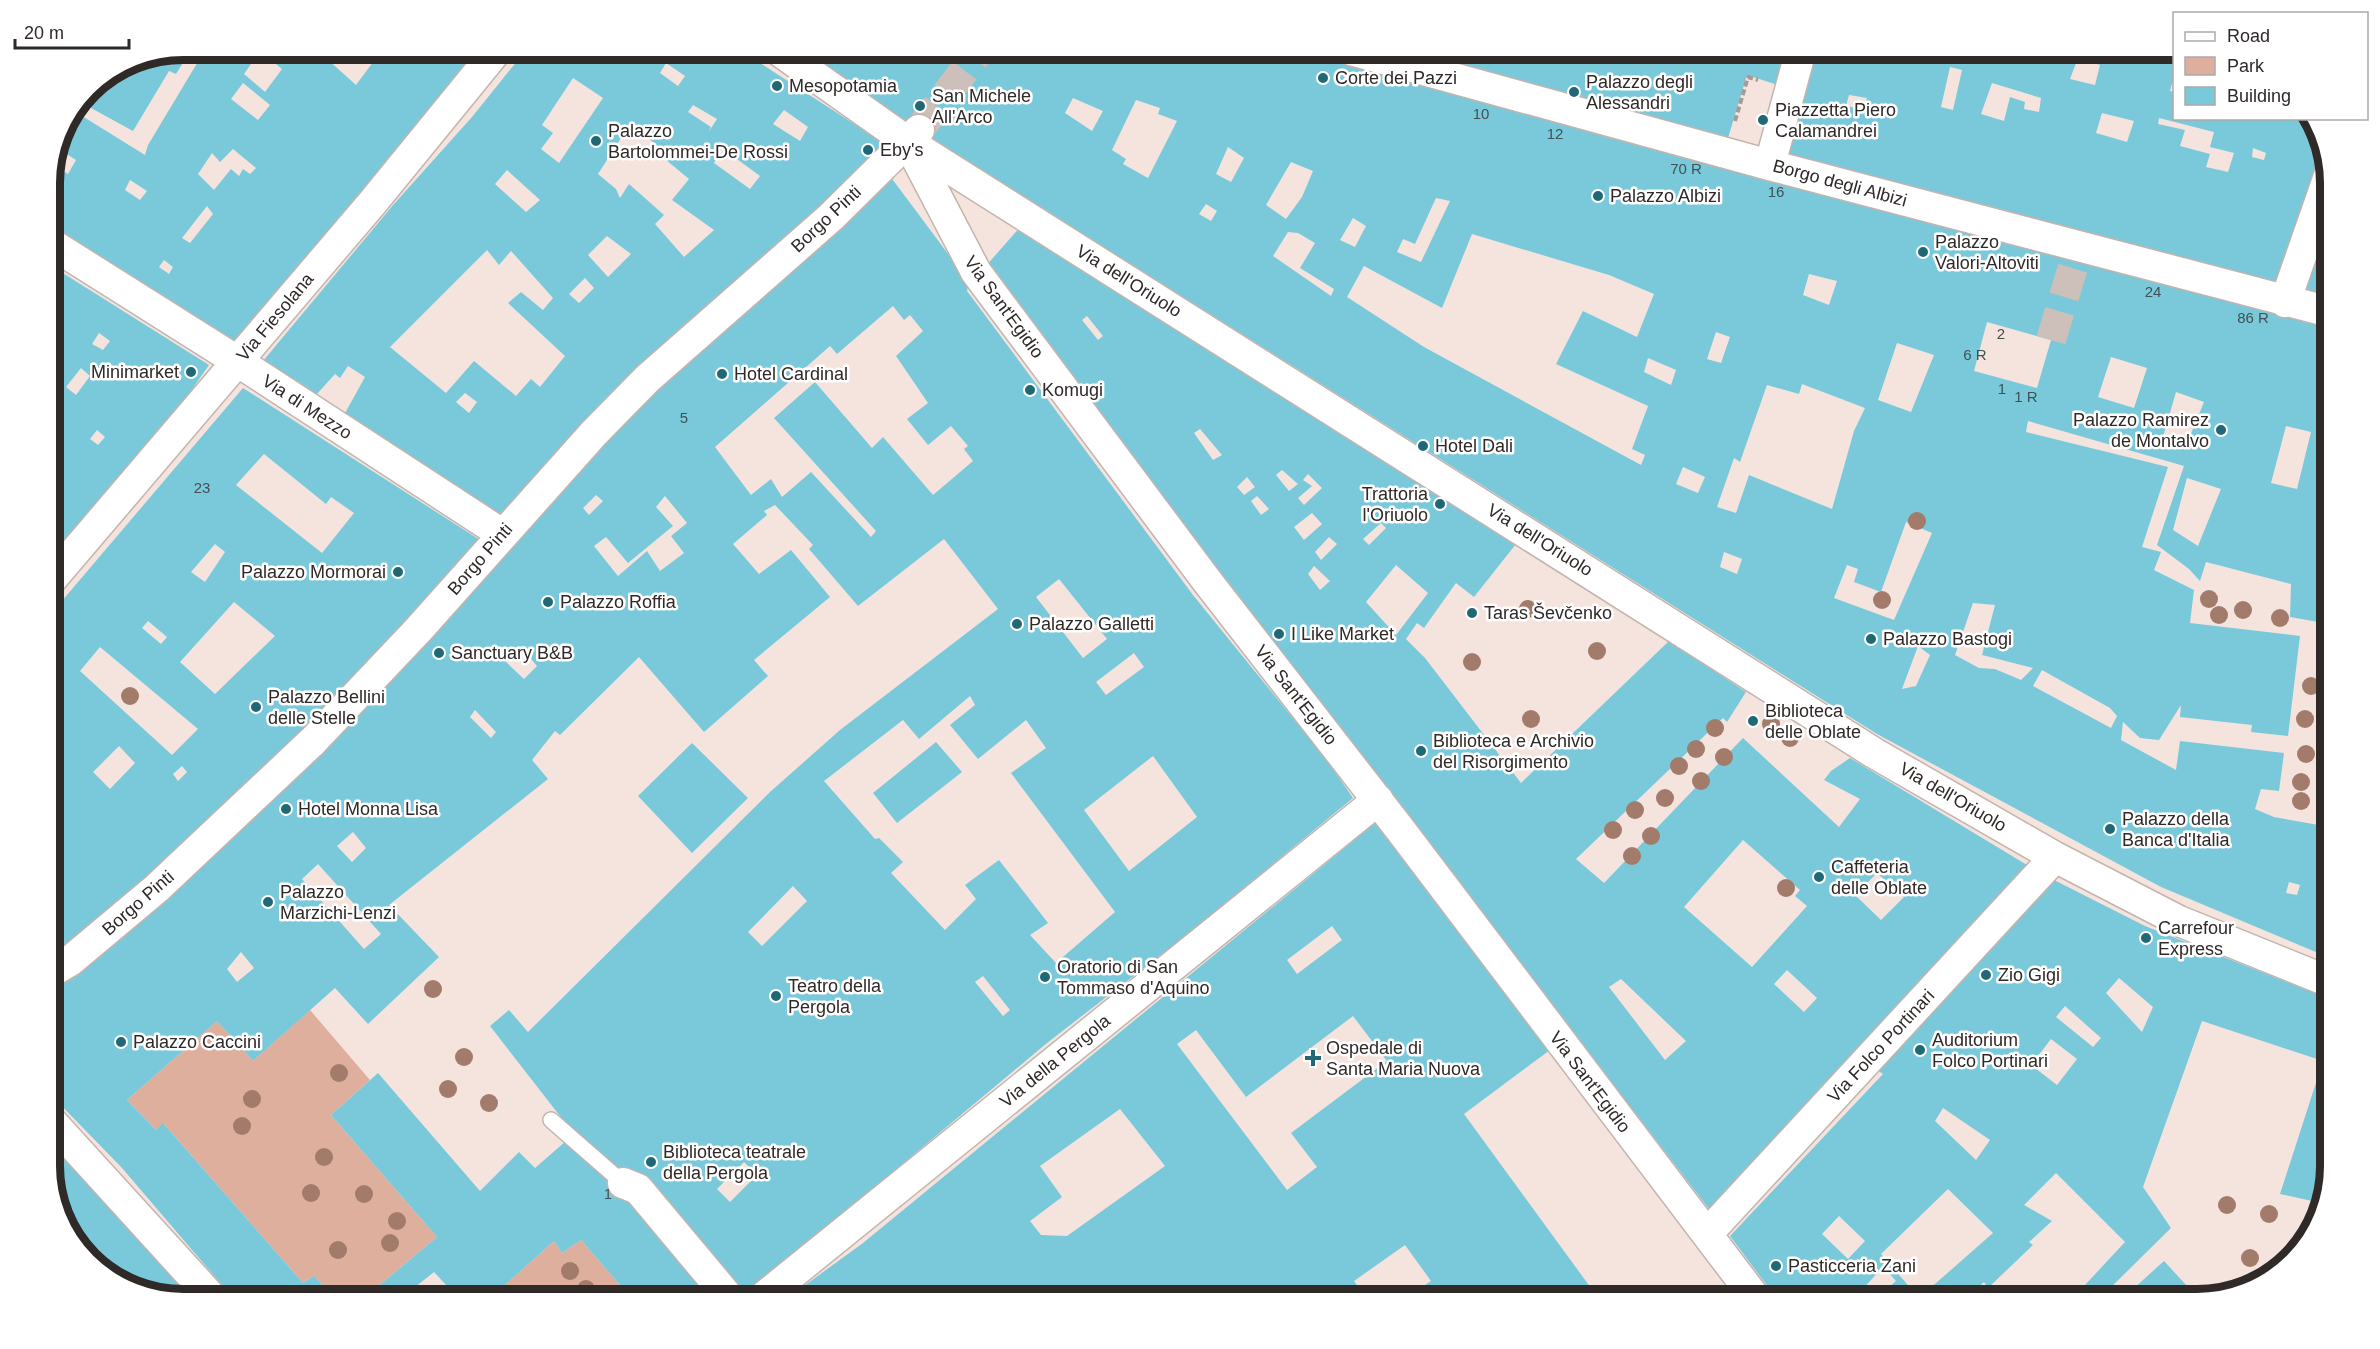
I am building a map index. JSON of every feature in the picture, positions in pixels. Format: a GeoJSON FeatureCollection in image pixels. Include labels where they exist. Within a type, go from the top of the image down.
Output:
{"type":"FeatureCollection","features":[{"type":"Feature","properties":{"kind":"street","name":"Via Fiesolana"},"geometry":{"type":"LineString","coordinates":[[60,569],[237,362],[489,60]]}},
{"type":"Feature","properties":{"kind":"street","name":"Via dell'Oriuolo"},"geometry":{"type":"LineString","coordinates":[[794,60],[1865,747],[2055,857],[2180,921],[2320,978]]}},
{"type":"Feature","properties":{"kind":"street","name":"Borgo degli Albizi"},"geometry":{"type":"LineString","coordinates":[[1388,60],[2320,310]]}},
{"type":"Feature","properties":{"kind":"street"},"geometry":{"type":"LineString","coordinates":[[1770,164],[1778,87],[1795,60]]}},
{"type":"Feature","properties":{"kind":"street","name":"Borgo Pinti"},"geometry":{"type":"LineString","coordinates":[[60,967],[157,888],[313,741],[366,687],[594,433],[647,379],[822,224],[913,136]]}},
{"type":"Feature","properties":{"kind":"street","name":"Via Sant'Egidio"},"geometry":{"type":"LineString","coordinates":[[913,136],[976,272],[1207,581],[1378,800],[1748,1289]]}},
{"type":"Feature","properties":{"kind":"street"},"geometry":{"type":"LineString","coordinates":[[2285,302],[2320,202]]}},
{"type":"Feature","properties":{"kind":"street","name":"Via di Mezzo"},"geometry":{"type":"LineString","coordinates":[[60,249],[502,534]]}},
{"type":"Feature","properties":{"kind":"street","name":"Via della Pergola"},"geometry":{"type":"LineString","coordinates":[[773,1289],[1378,800]]}},
{"type":"Feature","properties":{"kind":"street","name":"Via Folco Portinari"},"geometry":{"type":"LineString","coordinates":[[1707,1234],[2055,857]]}},
{"type":"Feature","properties":{"kind":"street"},"geometry":{"type":"LineString","coordinates":[[60,1131],[204,1289]]}},
{"type":"Feature","properties":{"kind":"street"},"geometry":{"type":"LineString","coordinates":[[623,1183],[638,1189],[722,1289]]}},
{"type":"Feature","properties":{"kind":"lane"},"geometry":{"type":"LineString","coordinates":[[551,1120],[623,1183]]}},
{"type":"Feature","properties":{"kind":"path"},"geometry":{"type":"LineString","coordinates":[[1726,152],[1748,77],[1778,87]]}},
{"type":"Feature","properties":{"kind":"green space"},"geometry":{"type":"Polygon","coordinates":[[[310,1010],[370,1080],[331,1115],[437,1237],[375,1289],[326,1289],[314,1276],[303,1283],[164,1124],[156,1130],[127,1100],[217,1021],[253,1061],[310,1010]]]}},
{"type":"Feature","properties":{"kind":"green space"},"geometry":{"type":"Polygon","coordinates":[[[581,1240],[620,1285],[616,1289],[500,1289],[554,1241],[562,1253],[581,1240]]]}},
{"type":"Feature","properties":{"kind":"building"},"geometry":{"type":"Polygon","coordinates":[[[185,60],[176,74],[169,71],[133,131],[87,106],[102,90],[121,76],[151,64],[185,60]]]}},
{"type":"Feature","properties":{"kind":"building"},"geometry":{"type":"Polygon","coordinates":[[[199,60],[254,60],[244,74],[265,92],[282,69],[271,60],[328,60],[356,85],[375,60],[474,60],[233,343],[60,232],[61,169],[68,174],[76,160],[65,153],[62,158],[69,136],[81,115],[145,155],[148,145],[199,60]],[[243,83],[231,99],[258,120],[270,105],[243,83]],[[233,149],[220,162],[212,153],[198,174],[214,190],[231,169],[239,176],[243,169],[250,174],[256,168],[233,149]],[[130,180],[125,190],[140,200],[147,191],[130,180]],[[207,206],[182,238],[190,243],[213,214],[207,206]],[[164,260],[159,267],[169,274],[173,267],[164,260]]]}},
{"type":"Feature","properties":{"kind":"building"},"geometry":{"type":"Polygon","coordinates":[[[518,60],[755,60],[885,144],[506,520],[344,415],[365,377],[348,366],[340,378],[335,374],[316,395],[263,361],[394,204],[472,117],[518,60]],[[666,63],[660,73],[678,86],[685,76],[666,63]],[[573,78],[542,125],[553,133],[541,149],[559,163],[603,98],[573,78]],[[693,105],[688,112],[711,127],[708,133],[717,119],[693,105]],[[784,110],[773,124],[800,141],[808,127],[784,110]],[[630,124],[598,174],[616,189],[620,198],[629,184],[664,215],[655,224],[684,257],[714,230],[672,200],[689,179],[654,150],[658,146],[630,124]],[[722,148],[714,163],[750,189],[760,176],[722,148]],[[507,170],[495,184],[526,212],[540,200],[507,170]],[[607,236],[588,255],[608,277],[631,254],[607,236]],[[487,250],[390,347],[446,393],[474,361],[516,396],[531,379],[540,387],[565,356],[508,303],[521,292],[543,310],[553,298],[511,251],[499,265],[487,250]],[[585,278],[569,294],[579,303],[594,288],[585,278]],[[465,393],[456,402],[469,413],[477,402],[465,393]]]}},
{"type":"Feature","properties":{"kind":"building"},"geometry":{"type":"Polygon","coordinates":[[[819,60],[1362,60],[2320,317],[2320,512],[2316,529],[2320,530],[2320,622],[2290,617],[2291,584],[2206,562],[2200,581],[2189,569],[2157,545],[2184,466],[2028,421],[2026,432],[2168,467],[2142,547],[2161,552],[2154,570],[2194,590],[2190,623],[2300,636],[2288,736],[2251,732],[2252,725],[2180,717],[2181,705],[2159,740],[2140,738],[2123,722],[2121,740],[2176,770],[2180,741],[2284,753],[2279,791],[2261,789],[2255,809],[2274,817],[2320,825],[2320,954],[2161,887],[1877,734],[929,137],[819,60]],[[1073,98],[1065,113],[1092,131],[1103,111],[1073,98]],[[1136,100],[1112,150],[1126,159],[1123,164],[1148,178],[1177,121],[1158,114],[1160,108],[1136,100]],[[1228,147],[1216,174],[1231,182],[1244,158],[1228,147]],[[1291,162],[1266,205],[1286,219],[1302,197],[1313,171],[1291,162]],[[1436,198],[1415,244],[1403,239],[1397,252],[1421,262],[1450,201],[1436,198]],[[1206,204],[1199,214],[1211,221],[1217,211],[1206,204]],[[1353,218],[1340,240],[1355,247],[1366,226],[1353,218]],[[1288,232],[1273,256],[1331,296],[1334,289],[1300,268],[1315,243],[1298,233],[1288,232]],[[1472,234],[1442,308],[1364,266],[1347,297],[1424,347],[1641,465],[1645,455],[1632,449],[1648,406],[1556,364],[1583,311],[1637,337],[1654,294],[1609,275],[1472,234]],[[1809,274],[1803,295],[1829,305],[1837,281],[1809,274]],[[1987,322],[1974,371],[2037,388],[2051,340],[1987,322]],[[1716,332],[1707,359],[1721,363],[1730,337],[1716,332]],[[1897,343],[1878,400],[1911,412],[1934,355],[1897,343]],[[2111,357],[2098,397],[2134,408],[2147,368],[2111,357]],[[1648,358],[1644,372],[1671,385],[1676,370],[1648,358]],[[1802,384],[1799,394],[1767,385],[1740,462],[1734,458],[1717,507],[1736,513],[1749,475],[1832,509],[1854,431],[1865,408],[1802,384]],[[2176,392],[2163,437],[2186,446],[2204,402],[2176,392]],[[2286,426],[2271,483],[2297,489],[2311,432],[2286,426]],[[1683,467],[1676,484],[1698,493],[1705,477],[1683,467]],[[2187,478],[2173,530],[2198,546],[2221,489],[2187,478]],[[1906,522],[1881,592],[1854,582],[1858,569],[1847,565],[1834,598],[1894,620],[1932,533],[1906,522]],[[1724,552],[1720,567],[1737,574],[1742,559],[1724,552]],[[1973,603],[1955,655],[1979,668],[1995,669],[2021,680],[2033,668],[1982,655],[1995,605],[1973,603]],[[1918,646],[1902,689],[1916,686],[1930,655],[1918,646]],[[2042,670],[2033,686],[2111,728],[2117,716],[2110,708],[2042,670]],[[2289,882],[2286,893],[2297,895],[2300,885],[2289,882]]]}},
{"type":"Feature","properties":{"kind":"building"},"geometry":{"type":"Polygon","coordinates":[[[1407,60],[1787,60],[1781,86],[1747,75],[1725,148],[1407,60]]]}},
{"type":"Feature","properties":{"kind":"building"},"geometry":{"type":"Polygon","coordinates":[[[1807,60],[2077,60],[2070,79],[2095,85],[2100,65],[2084,60],[2173,60],[2173,80],[2170,91],[2173,92],[2173,120],[2302,120],[2313,143],[2319,165],[2278,292],[1780,161],[1807,60]],[[1950,67],[1941,107],[1953,110],[1962,70],[1950,67]],[[1992,83],[1981,114],[2004,121],[2010,97],[2025,102],[2024,109],[2039,112],[2041,98],[1992,83]],[[1849,95],[1846,106],[1863,109],[1867,98],[1849,95]],[[2102,113],[2096,133],[2127,142],[2134,121],[2102,113]],[[2159,118],[2158,124],[2185,130],[2180,146],[2210,154],[2206,167],[2228,172],[2234,153],[2210,147],[2214,132],[2159,118]],[[2253,148],[2252,157],[2264,160],[2266,153],[2253,148]]]}},
{"type":"Feature","properties":{"kind":"building"},"geometry":{"type":"Polygon","coordinates":[[[887,172],[969,282],[967,291],[1193,595],[1326,759],[1353,798],[1189,933],[1047,1043],[753,1289],[732,1289],[634,1174],[617,1192],[624,1201],[635,1192],[713,1289],[616,1289],[620,1285],[581,1240],[562,1253],[554,1241],[500,1289],[450,1289],[434,1272],[413,1289],[375,1289],[437,1237],[331,1115],[378,1073],[480,1191],[519,1152],[535,1168],[574,1134],[490,1026],[509,1010],[528,1032],[770,792],[840,730],[998,609],[944,539],[858,606],[809,549],[813,545],[775,505],[764,511],[767,515],[733,544],[759,574],[791,550],[830,597],[754,660],[768,676],[704,732],[639,657],[560,735],[555,731],[532,760],[548,779],[389,905],[439,957],[368,1024],[335,988],[253,1061],[217,1021],[127,1100],[156,1130],[163,1123],[303,1283],[314,1276],[326,1289],[225,1289],[122,1168],[60,1104],[60,983],[317,753],[407,664],[558,478],[887,172]],[[893,306],[837,354],[830,346],[715,447],[751,495],[771,479],[782,497],[811,472],[871,537],[876,531],[774,418],[815,382],[872,448],[883,437],[933,495],[973,461],[964,449],[968,446],[951,426],[928,445],[907,419],[928,403],[896,356],[923,331],[910,315],[904,320],[893,306]],[[596,495],[583,508],[589,515],[603,501],[596,495]],[[665,496],[656,507],[673,526],[628,563],[606,537],[594,546],[618,576],[647,551],[660,571],[684,553],[671,536],[687,523],[665,496]],[[1059,579],[1036,597],[1083,658],[1107,639],[1059,579]],[[521,647],[506,662],[524,679],[537,666],[521,647]],[[1134,653],[1096,682],[1106,695],[1144,667],[1134,653]],[[970,696],[919,739],[903,720],[824,781],[875,839],[879,838],[903,862],[891,873],[945,930],[976,899],[965,885],[999,860],[1048,923],[1030,935],[1056,963],[1115,912],[1011,773],[1046,748],[1026,720],[978,759],[950,725],[975,705],[970,696]],[[475,710],[470,717],[491,738],[496,732],[475,710]],[[1153,756],[1084,810],[1129,871],[1197,817],[1153,756]],[[353,832],[337,846],[352,862],[366,848],[353,832]],[[318,864],[302,879],[364,949],[381,934],[318,864]],[[793,886],[748,932],[762,946],[807,901],[793,886]],[[241,952],[227,969],[237,982],[254,968],[241,952]],[[983,976],[975,982],[1003,1016],[1010,1010],[983,976]],[[744,1162],[717,1189],[730,1202],[757,1175],[744,1162]]]}},
{"type":"Feature","properties":{"kind":"building"},"geometry":{"type":"Polygon","coordinates":[[[1021,226],[1516,544],[1474,597],[1456,583],[1424,628],[1417,623],[1406,639],[1425,658],[1521,783],[1669,641],[1746,692],[1727,722],[1723,718],[1576,859],[1604,883],[1743,738],[1839,827],[1860,799],[1824,780],[1831,771],[1850,758],[2027,865],[1709,1209],[985,267],[1021,226]],[[1087,316],[1082,320],[1098,340],[1103,336],[1087,316]],[[1200,429],[1194,433],[1213,460],[1222,455],[1200,429]],[[1282,470],[1276,475],[1289,491],[1298,484],[1282,470]],[[1308,474],[1303,480],[1312,486],[1298,498],[1304,505],[1322,488],[1308,474]],[[1247,477],[1237,487],[1244,495],[1255,487],[1247,477]],[[1257,496],[1251,501],[1261,515],[1269,509],[1257,496]],[[1312,513],[1294,527],[1304,540],[1322,524],[1312,513]],[[1381,523],[1363,539],[1369,545],[1386,528],[1381,523]],[[1329,537],[1315,552],[1321,560],[1337,544],[1329,537]],[[1396,565],[1366,602],[1396,635],[1428,593],[1396,565]],[[1314,566],[1308,574],[1320,590],[1330,581],[1314,566]],[[1743,840],[1684,907],[1752,967],[1807,906],[1795,896],[1800,890],[1743,840]],[[1877,873],[1855,895],[1881,920],[1904,897],[1877,873]],[[1787,970],[1774,984],[1804,1012],[1817,998],[1787,970]],[[1621,979],[1609,987],[1665,1060],[1686,1041],[1621,979]]]}},
{"type":"Feature","properties":{"kind":"building"},"geometry":{"type":"Polygon","coordinates":[[[2320,245],[2320,302],[2303,298],[2320,245]]]}},
{"type":"Feature","properties":{"kind":"building"},"geometry":{"type":"Polygon","coordinates":[[[60,271],[209,365],[188,395],[60,546],[60,271]],[[99,333],[92,344],[103,350],[110,341],[99,333]],[[81,368],[66,387],[76,395],[90,376],[81,368]],[[97,430],[90,439],[98,445],[105,437],[97,430]]]}},
{"type":"Feature","properties":{"kind":"building"},"geometry":{"type":"Polygon","coordinates":[[[243,388],[480,540],[363,676],[157,877],[60,952],[60,603],[243,388]],[[264,454],[236,485],[322,553],[354,513],[331,497],[326,504],[264,454]],[[215,544],[191,572],[205,582],[225,552],[215,544]],[[234,602],[180,662],[215,694],[275,636],[234,602]],[[148,621],[142,628],[161,644],[167,637],[148,621]],[[100,647],[80,671],[172,755],[198,729],[100,647]],[[119,746],[93,772],[110,789],[135,763],[119,746]],[[182,766],[173,774],[178,781],[187,772],[182,766]]]}},
{"type":"Feature","properties":{"kind":"building"},"geometry":{"type":"Polygon","coordinates":[[[936,742],[962,772],[897,823],[873,793],[936,742]]]}},
{"type":"Feature","properties":{"kind":"building"},"geometry":{"type":"Polygon","coordinates":[[[692,743],[748,798],[692,853],[638,796],[692,743]]]}},
{"type":"Feature","properties":{"kind":"building","name":"Ospedale di Santa Maria Nuova"},"geometry":{"type":"Polygon","coordinates":[[[1375,823],[1550,1050],[1464,1114],[1592,1289],[1419,1289],[1431,1281],[1405,1245],[1354,1281],[1360,1289],[800,1289],[863,1243],[1375,823]],[[1332,926],[1287,960],[1297,974],[1342,940],[1332,926]],[[1353,1016],[1246,1097],[1196,1030],[1177,1044],[1287,1190],[1317,1167],[1291,1133],[1387,1061],[1353,1016]],[[1120,1109],[1040,1166],[1062,1197],[1030,1221],[1041,1235],[1067,1236],[1165,1166],[1120,1109]]]}},
{"type":"Feature","properties":{"kind":"building"},"geometry":{"type":"Polygon","coordinates":[[[2054,880],[2145,926],[2320,995],[2320,1060],[2202,1021],[2143,1187],[2171,1228],[2109,1289],[2081,1289],[2125,1242],[2056,1173],[2024,1205],[2052,1221],[2029,1242],[2033,1245],[1988,1288],[1984,1282],[1976,1289],[1929,1289],[1993,1233],[1948,1189],[1881,1254],[1911,1289],[1887,1289],[1896,1281],[1883,1267],[1863,1289],[1770,1289],[1730,1236],[1883,1074],[1877,1070],[2054,880]],[[2119,978],[2106,993],[2142,1032],[2153,1007],[2119,978]],[[2065,1006],[2056,1017],[2093,1047],[2101,1038],[2065,1006]],[[2051,1039],[2031,1065],[2057,1085],[2077,1059],[2051,1039]],[[1943,1108],[1935,1121],[1976,1160],[1990,1140],[1943,1108]],[[1839,1216],[1822,1234],[1848,1259],[1865,1241],[1839,1216]]]}},
{"type":"Feature","properties":{"kind":"building"},"geometry":{"type":"Polygon","coordinates":[[[2320,1070],[2320,1166],[2316,1198],[2315,1202],[2280,1194],[2320,1070]]]}},
{"type":"Feature","properties":{"kind":"building"},"geometry":{"type":"Polygon","coordinates":[[[60,1147],[183,1289],[151,1285],[121,1273],[108,1264],[85,1241],[76,1228],[64,1198],[60,1174],[60,1147]]]}},
{"type":"Feature","properties":{"kind":"building"},"geometry":{"type":"Polygon","coordinates":[[[2164,1261],[2190,1289],[2133,1289],[2164,1261]]]}},
{"type":"Feature","properties":{"kind":"tunnel"},"geometry":{"type":"LineString","coordinates":[[919,130],[972,60]]}},
{"type":"Feature","properties":{"kind":"tunnel"},"geometry":{"type":"LineString","coordinates":[[2051,340],[2079,247]]}},
{"type":"Feature","properties":{"kind":"place","name":"Corte dei Pazzi"},"geometry":{"type":"Point","coordinates":[1323,78]}},
{"type":"Feature","properties":{"kind":"place","name":"Mesopotamia"},"geometry":{"type":"Point","coordinates":[777,86]}},
{"type":"Feature","properties":{"kind":"place","name":"Palazzo degli Alessandri"},"geometry":{"type":"Point","coordinates":[1574,92]}},
{"type":"Feature","properties":{"kind":"place","name":"San Michele All'Arco"},"geometry":{"type":"Point","coordinates":[920,106]}},
{"type":"Feature","properties":{"kind":"place","name":"Piazzetta Piero Calamandrei"},"geometry":{"type":"Point","coordinates":[1763,120]}},
{"type":"Feature","properties":{"kind":"place","name":"Palazzo Bartolommei-De Rossi"},"geometry":{"type":"Point","coordinates":[596,141]}},
{"type":"Feature","properties":{"kind":"place","name":"Eby's"},"geometry":{"type":"Point","coordinates":[868,150]}},
{"type":"Feature","properties":{"kind":"place","name":"Palazzo Albizi"},"geometry":{"type":"Point","coordinates":[1598,196]}},
{"type":"Feature","properties":{"kind":"place","name":"Palazzo Valori-Altoviti"},"geometry":{"type":"Point","coordinates":[1923,252]}},
{"type":"Feature","properties":{"kind":"place","name":"Minimarket"},"geometry":{"type":"Point","coordinates":[191,372]}},
{"type":"Feature","properties":{"kind":"place","name":"Hotel Cardinal"},"geometry":{"type":"Point","coordinates":[722,374]}},
{"type":"Feature","properties":{"kind":"place","name":"Komugi"},"geometry":{"type":"Point","coordinates":[1030,390]}},
{"type":"Feature","properties":{"kind":"place","name":"Palazzo Ramirez de Montalvo"},"geometry":{"type":"Point","coordinates":[2221,430]}},
{"type":"Feature","properties":{"kind":"place","name":"Hotel Dali"},"geometry":{"type":"Point","coordinates":[1423,446]}},
{"type":"Feature","properties":{"kind":"place","name":"Trattoria l'Oriuolo"},"geometry":{"type":"Point","coordinates":[1440,504]}},
{"type":"Feature","properties":{"kind":"place","name":"Palazzo Mormorai"},"geometry":{"type":"Point","coordinates":[398,572]}},
{"type":"Feature","properties":{"kind":"place","name":"Palazzo Roffia"},"geometry":{"type":"Point","coordinates":[548,602]}},
{"type":"Feature","properties":{"kind":"place","name":"Taras Ševčenko"},"geometry":{"type":"Point","coordinates":[1472,613]}},
{"type":"Feature","properties":{"kind":"place","name":"Palazzo Galletti"},"geometry":{"type":"Point","coordinates":[1017,624]}},
{"type":"Feature","properties":{"kind":"place","name":"I Like Market"},"geometry":{"type":"Point","coordinates":[1279,634]}},
{"type":"Feature","properties":{"kind":"place","name":"Palazzo Bastogi"},"geometry":{"type":"Point","coordinates":[1871,639]}},
{"type":"Feature","properties":{"kind":"place","name":"Sanctuary B&B"},"geometry":{"type":"Point","coordinates":[439,653]}},
{"type":"Feature","properties":{"kind":"place","name":"Palazzo Bellini delle Stelle"},"geometry":{"type":"Point","coordinates":[256,707]}},
{"type":"Feature","properties":{"kind":"place","name":"Biblioteca delle Oblate"},"geometry":{"type":"Point","coordinates":[1753,721]}},
{"type":"Feature","properties":{"kind":"place","name":"Biblioteca e Archivio del Risorgimento"},"geometry":{"type":"Point","coordinates":[1421,751]}},
{"type":"Feature","properties":{"kind":"place","name":"Hotel Monna Lisa"},"geometry":{"type":"Point","coordinates":[286,809]}},
{"type":"Feature","properties":{"kind":"place","name":"Palazzo della Banca d'Italia"},"geometry":{"type":"Point","coordinates":[2110,829]}},
{"type":"Feature","properties":{"kind":"place","name":"Caffeteria delle Oblate"},"geometry":{"type":"Point","coordinates":[1819,877]}},
{"type":"Feature","properties":{"kind":"place","name":"Palazzo Marzichi-Lenzi"},"geometry":{"type":"Point","coordinates":[268,902]}},
{"type":"Feature","properties":{"kind":"place","name":"Carrefour Express"},"geometry":{"type":"Point","coordinates":[2146,938]}},
{"type":"Feature","properties":{"kind":"place","name":"Zio Gigi"},"geometry":{"type":"Point","coordinates":[1986,975]}},
{"type":"Feature","properties":{"kind":"place","name":"Oratorio di San Tommaso d'Aquino"},"geometry":{"type":"Point","coordinates":[1045,977]}},
{"type":"Feature","properties":{"kind":"place","name":"Teatro della Pergola"},"geometry":{"type":"Point","coordinates":[776,996]}},
{"type":"Feature","properties":{"kind":"place","name":"Palazzo Caccini"},"geometry":{"type":"Point","coordinates":[121,1042]}},
{"type":"Feature","properties":{"kind":"place","name":"Auditorium Folco Portinari"},"geometry":{"type":"Point","coordinates":[1920,1050]}},
{"type":"Feature","properties":{"kind":"place","name":"Ospedale di Santa Maria Nuova"},"geometry":{"type":"Point","coordinates":[1313,1058]}},
{"type":"Feature","properties":{"kind":"place","name":"Biblioteca teatrale della Pergola"},"geometry":{"type":"Point","coordinates":[651,1162]}},
{"type":"Feature","properties":{"kind":"place","name":"Pasticceria Zani"},"geometry":{"type":"Point","coordinates":[1776,1266]}}]}
